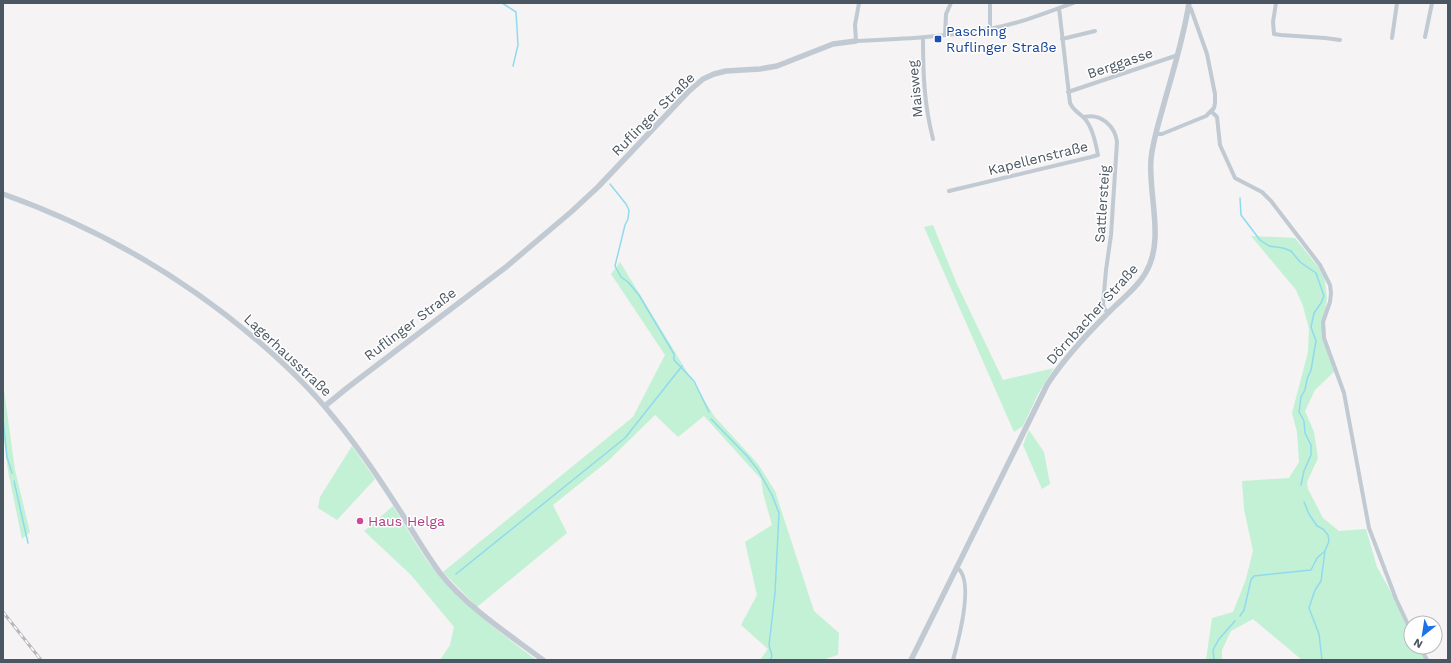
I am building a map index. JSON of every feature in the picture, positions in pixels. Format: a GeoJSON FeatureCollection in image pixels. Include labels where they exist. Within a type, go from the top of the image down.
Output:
{"type":"FeatureCollection","features":[{"type":"Feature","properties":{"kind":"street"},"geometry":{"type":"LineString","coordinates":[[856,41],[854,29],[859,3]]}},
{"type":"Feature","properties":{"kind":"street"},"geometry":{"type":"LineString","coordinates":[[945,35],[946,14],[950,3]]}},
{"type":"Feature","properties":{"kind":"street"},"geometry":{"type":"LineString","coordinates":[[990,3],[990,29]]}},
{"type":"Feature","properties":{"kind":"street","name":"Ruflinger Straße"},"geometry":{"type":"LineString","coordinates":[[325,406],[506,267],[576,208],[598,187],[688,92],[703,79],[721,72],[777,66],[833,44],[945,35],[990,29],[1012,24],[1073,3]]}},
{"type":"Feature","properties":{"kind":"street"},"geometry":{"type":"LineString","coordinates":[[1276,3],[1273,22],[1274,34],[1340,40]]}},
{"type":"Feature","properties":{"kind":"street"},"geometry":{"type":"LineString","coordinates":[[1392,38],[1397,3]]}},
{"type":"Feature","properties":{"kind":"street"},"geometry":{"type":"LineString","coordinates":[[1424,38],[1432,3]]}},
{"type":"Feature","properties":{"kind":"street"},"geometry":{"type":"LineString","coordinates":[[1156,134],[1162,134],[1206,116],[1212,112],[1216,100],[1211,69],[1202,36],[1188,5]]}},
{"type":"Feature","properties":{"kind":"street","name":"Dörnbacher Straße"},"geometry":{"type":"LineString","coordinates":[[911,660],[1047,385],[1065,360],[1147,272],[1152,260],[1154,248],[1151,159],[1156,134],[1178,55],[1188,5]]}},
{"type":"Feature","properties":{"kind":"street","name":"Kapellenstraße"},"geometry":{"type":"LineString","coordinates":[[949,191],[1098,155],[1090,127],[1084,117],[1073,109],[1070,103],[1059,8]]}},
{"type":"Feature","properties":{"kind":"street"},"geometry":{"type":"LineString","coordinates":[[1062,40],[1095,31]]}},
{"type":"Feature","properties":{"kind":"street","name":"Maisweg"},"geometry":{"type":"LineString","coordinates":[[923,37],[924,91],[927,112],[934,139]]}},
{"type":"Feature","properties":{"kind":"street","name":"Berggasse"},"geometry":{"type":"LineString","coordinates":[[1068,92],[1178,55]]}},
{"type":"Feature","properties":{"kind":"street"},"geometry":{"type":"LineString","coordinates":[[1212,112],[1217,117],[1220,145],[1235,178],[1262,192],[1320,265],[1329,282],[1331,297],[1322,322],[1324,338],[1344,393],[1369,528],[1404,615]]}},
{"type":"Feature","properties":{"kind":"street","name":"Sattlersteig"},"geometry":{"type":"LineString","coordinates":[[1084,117],[1095,117],[1105,121],[1113,130],[1117,142],[1112,235],[1106,270],[1103,304],[1108,313]]}},
{"type":"Feature","properties":{"kind":"street","name":"Lagerhausstraße"},"geometry":{"type":"LineString","coordinates":[[3,194],[79,225],[142,258],[185,285],[219,309],[267,349],[296,375],[325,406],[367,461],[440,573],[476,610],[543,660]]}},
{"type":"Feature","properties":{"kind":"street"},"geometry":{"type":"LineString","coordinates":[[953,660],[961,630],[965,594],[964,575],[956,568]]}},
{"type":"Feature","properties":{"kind":"green space"},"geometry":{"type":"Polygon","coordinates":[[[933,225],[956,282],[1003,380],[1054,368],[1038,394],[1023,426],[1014,432],[924,227],[933,225]]]}},
{"type":"Feature","properties":{"kind":"green space"},"geometry":{"type":"Polygon","coordinates":[[[1251,236],[1295,238],[1324,274],[1327,297],[1325,320],[1326,341],[1337,369],[1315,390],[1305,411],[1314,432],[1318,458],[1307,482],[1308,489],[1323,518],[1339,531],[1366,529],[1377,567],[1404,615],[1403,655],[1426,655],[1429,660],[1302,660],[1253,619],[1231,631],[1222,650],[1222,660],[1206,660],[1212,618],[1233,612],[1246,579],[1253,551],[1244,509],[1242,481],[1289,478],[1299,462],[1297,432],[1292,413],[1308,352],[1309,329],[1303,306],[1296,290],[1251,236]]]}},
{"type":"Feature","properties":{"kind":"green space"},"geometry":{"type":"Polygon","coordinates":[[[620,262],[714,416],[758,464],[775,491],[814,611],[839,633],[838,655],[822,660],[760,660],[768,649],[741,625],[757,595],[745,542],[772,525],[763,493],[761,479],[704,416],[678,437],[655,415],[608,461],[553,505],[567,533],[477,607],[443,572],[633,417],[665,355],[611,274],[620,262]]]}},
{"type":"Feature","properties":{"kind":"green space"},"geometry":{"type":"Polygon","coordinates":[[[3,383],[15,470],[30,532],[22,539],[8,471],[3,433],[3,383]]]}},
{"type":"Feature","properties":{"kind":"green space"},"geometry":{"type":"Polygon","coordinates":[[[1029,430],[1044,452],[1050,484],[1042,489],[1023,445],[1029,430]]]}},
{"type":"Feature","properties":{"kind":"green space"},"geometry":{"type":"Polygon","coordinates":[[[352,446],[375,479],[337,520],[318,508],[320,497],[352,446]]]}},
{"type":"Feature","properties":{"kind":"green space"},"geometry":{"type":"Polygon","coordinates":[[[393,506],[426,558],[449,587],[480,616],[536,660],[440,660],[450,645],[454,627],[411,575],[364,531],[393,506]]]}},
{"type":"Feature","properties":{"kind":"waterway"},"geometry":{"type":"LineString","coordinates":[[502,3],[516,12],[518,45],[513,66]]}},
{"type":"Feature","properties":{"kind":"waterway"},"geometry":{"type":"LineString","coordinates":[[610,184],[629,210],[628,219],[625,225],[615,266],[621,277],[628,282],[639,295],[674,354],[674,360],[694,381],[709,412]]}},
{"type":"Feature","properties":{"kind":"waterway"},"geometry":{"type":"LineString","coordinates":[[1240,198],[1241,215],[1260,240],[1269,246],[1291,251],[1300,262],[1316,273],[1324,296],[1314,313],[1311,327],[1316,341],[1311,370],[1307,379],[1305,390],[1301,397],[1299,412],[1304,421],[1305,433],[1311,445],[1311,455],[1304,471],[1301,485]]}},
{"type":"Feature","properties":{"kind":"waterway"},"geometry":{"type":"LineString","coordinates":[[456,574],[625,438],[682,366]]}},
{"type":"Feature","properties":{"kind":"waterway"},"geometry":{"type":"LineString","coordinates":[[3,419],[7,457],[12,473]]}},
{"type":"Feature","properties":{"kind":"waterway"},"geometry":{"type":"LineString","coordinates":[[711,419],[747,456],[758,470],[772,495],[779,513],[775,593],[769,645],[772,656],[770,660]]}},
{"type":"Feature","properties":{"kind":"waterway"},"geometry":{"type":"LineString","coordinates":[[14,481],[28,543]]}},
{"type":"Feature","properties":{"kind":"waterway"},"geometry":{"type":"LineString","coordinates":[[1304,502],[1309,514],[1317,526],[1323,529],[1328,535],[1329,541],[1325,551],[1321,581],[1315,590],[1309,608],[1319,634],[1322,660]]}},
{"type":"Feature","properties":{"kind":"waterway"},"geometry":{"type":"LineString","coordinates":[[1240,616],[1244,610],[1251,580],[1254,576],[1311,570],[1317,558],[1325,551]]}},
{"type":"Feature","properties":{"kind":"waterway"},"geometry":{"type":"LineString","coordinates":[[1214,660],[1213,650],[1219,639],[1235,621]]}},
{"type":"Feature","properties":{"kind":"railway"},"geometry":{"type":"LineString","coordinates":[[3,612],[41,660]]}},
{"type":"Feature","properties":{"kind":"place","name":"Pasching Ruflinger Straße"},"geometry":{"type":"Point","coordinates":[938,39]}},
{"type":"Feature","properties":{"kind":"place","name":"Haus Helga"},"geometry":{"type":"Point","coordinates":[360,521]}}]}
